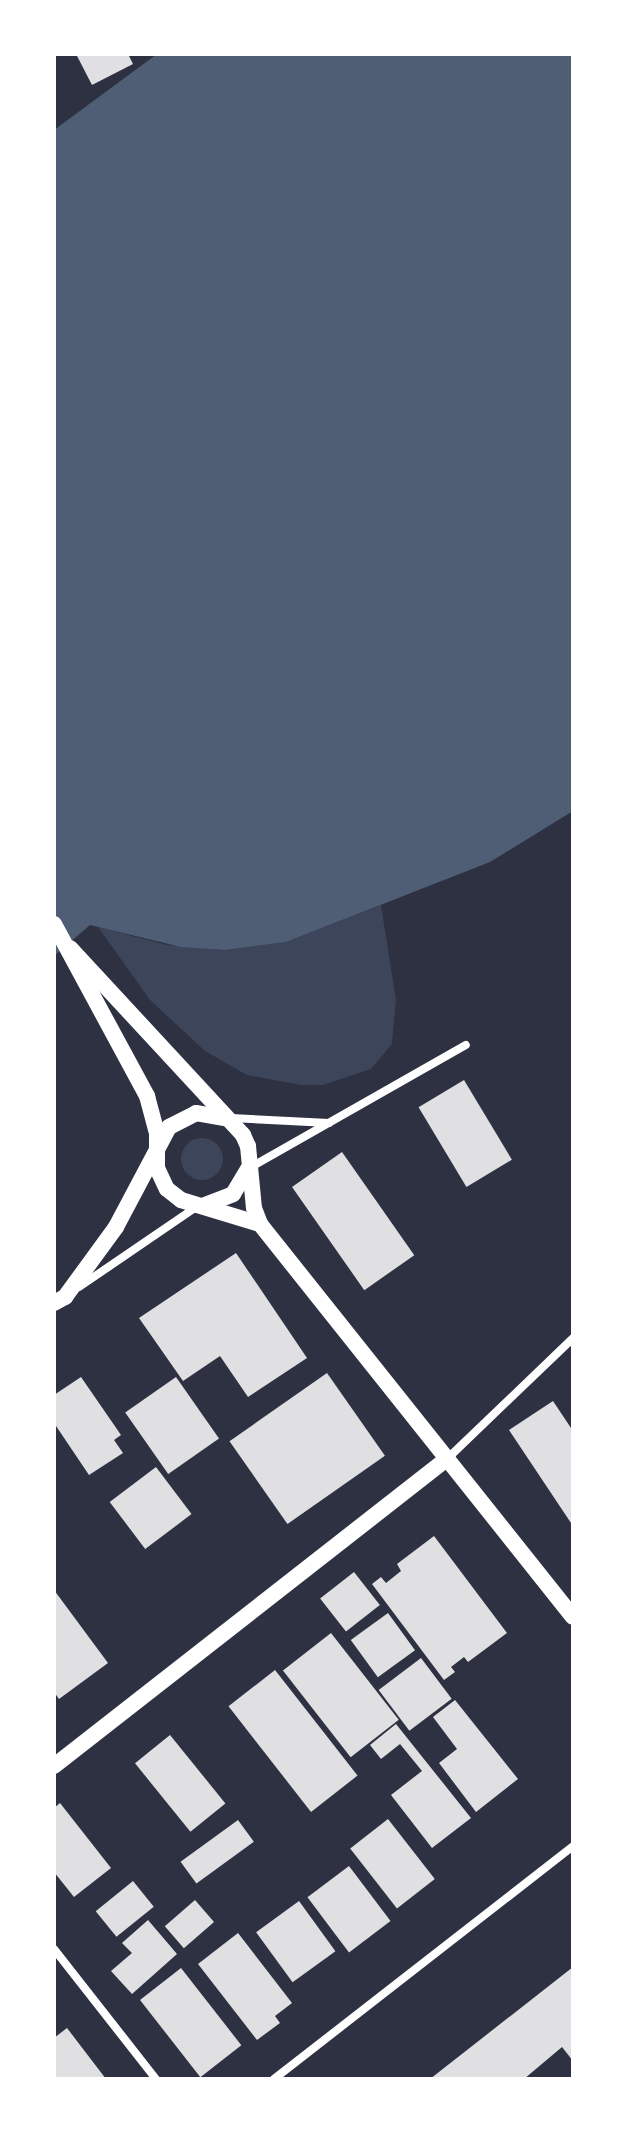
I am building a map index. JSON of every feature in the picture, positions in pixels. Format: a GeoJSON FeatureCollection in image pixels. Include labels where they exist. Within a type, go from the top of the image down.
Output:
{"type":"FeatureCollection","features":[{"type":"Feature","properties":{"kind":"main road"},"geometry":{"type":"LineString","coordinates":[[54,924],[70,948],[147,1096],[158,1145],[157,1168],[167,1189],[181,1200],[260,1224]]}},
{"type":"Feature","properties":{"kind":"main road"},"geometry":{"type":"LineString","coordinates":[[70,948],[248,1146],[254,1208],[260,1224],[573,1617]]}},
{"type":"Feature","properties":{"kind":"main road"},"geometry":{"type":"LineString","coordinates":[[59,1300],[123,1215],[169,1127],[186,1115],[207,1112],[226,1118]]}},
{"type":"Feature","properties":{"kind":"main road"},"geometry":{"type":"LineString","coordinates":[[199,1205],[227,1199],[242,1184],[249,1168]]}},
{"type":"Feature","properties":{"kind":"main road"},"geometry":{"type":"LineString","coordinates":[[54,1766],[448,1458]]}},
{"type":"Feature","properties":{"kind":"street"},"geometry":{"type":"LineString","coordinates":[[249,1168],[466,1045]]}},
{"type":"Feature","properties":{"kind":"street"},"geometry":{"type":"LineString","coordinates":[[226,1118],[330,1123]]}},
{"type":"Feature","properties":{"kind":"street"},"geometry":{"type":"LineString","coordinates":[[59,1300],[199,1205]]}},
{"type":"Feature","properties":{"kind":"street"},"geometry":{"type":"LineString","coordinates":[[448,1458],[573,1338]]}},
{"type":"Feature","properties":{"kind":"street"},"geometry":{"type":"LineString","coordinates":[[274,2079],[573,1846]]}},
{"type":"Feature","properties":{"kind":"street"},"geometry":{"type":"LineString","coordinates":[[54,1949],[156,2079]]}},
{"type":"Feature","properties":{"kind":"shaded area"},"geometry":{"type":"Polygon","coordinates":[[[157,54],[573,54],[573,811],[490,862],[286,942],[225,950],[181,947],[90,925],[54,956],[54,130],[157,54]]]}},
{"type":"Feature","properties":{"kind":"shaded area"},"geometry":{"type":"Polygon","coordinates":[[[381,905],[396,1000],[392,1044],[371,1069],[323,1085],[301,1085],[247,1075],[205,1051],[150,1000],[98,927],[167,945],[225,950],[286,942],[381,905]]]}},
{"type":"Feature","properties":{"kind":"shaded area"},"geometry":{"type":"Polygon","coordinates":[[[202,1138],[217,1144],[223,1159],[217,1174],[202,1180],[187,1174],[181,1159],[187,1144],[202,1138]]]}},
{"type":"Feature","properties":{"kind":"building"},"geometry":{"type":"Polygon","coordinates":[[[76,54],[128,54],[133,64],[92,85],[76,54]]]}},
{"type":"Feature","properties":{"kind":"building"},"geometry":{"type":"Polygon","coordinates":[[[464,1080],[512,1160],[466,1187],[419,1107],[464,1080]]]}},
{"type":"Feature","properties":{"kind":"building"},"geometry":{"type":"Polygon","coordinates":[[[342,1152],[414,1255],[364,1290],[292,1187],[342,1152]]]}},
{"type":"Feature","properties":{"kind":"building"},"geometry":{"type":"Polygon","coordinates":[[[236,1253],[307,1358],[248,1397],[220,1356],[183,1381],[139,1318],[236,1253]]]}},
{"type":"Feature","properties":{"kind":"building"},"geometry":{"type":"Polygon","coordinates":[[[327,1373],[385,1456],[287,1524],[230,1441],[327,1373]]]}},
{"type":"Feature","properties":{"kind":"building"},"geometry":{"type":"Polygon","coordinates":[[[81,1377],[121,1435],[114,1440],[123,1453],[89,1475],[54,1423],[54,1395],[81,1377]]]}},
{"type":"Feature","properties":{"kind":"building"},"geometry":{"type":"Polygon","coordinates":[[[176,1377],[219,1438],[168,1474],[125,1413],[176,1377]]]}},
{"type":"Feature","properties":{"kind":"building"},"geometry":{"type":"Polygon","coordinates":[[[553,1401],[573,1431],[573,1526],[509,1430],[553,1401]]]}},
{"type":"Feature","properties":{"kind":"building"},"geometry":{"type":"Polygon","coordinates":[[[156,1467],[192,1514],[145,1549],[110,1502],[156,1467]]]}},
{"type":"Feature","properties":{"kind":"building"},"geometry":{"type":"Polygon","coordinates":[[[434,1536],[507,1633],[468,1662],[464,1657],[451,1667],[455,1672],[444,1680],[372,1584],[381,1577],[386,1583],[401,1571],[397,1564],[434,1536]]]}},
{"type":"Feature","properties":{"kind":"building"},"geometry":{"type":"Polygon","coordinates":[[[354,1572],[380,1605],[346,1632],[320,1598],[354,1572]]]}},
{"type":"Feature","properties":{"kind":"building"},"geometry":{"type":"Polygon","coordinates":[[[54,1590],[108,1663],[59,1699],[54,1692],[54,1590]]]}},
{"type":"Feature","properties":{"kind":"building"},"geometry":{"type":"Polygon","coordinates":[[[388,1613],[415,1650],[378,1677],[351,1640],[388,1613]]]}},
{"type":"Feature","properties":{"kind":"building"},"geometry":{"type":"Polygon","coordinates":[[[331,1633],[399,1720],[351,1757],[283,1671],[331,1633]]]}},
{"type":"Feature","properties":{"kind":"building"},"geometry":{"type":"Polygon","coordinates":[[[421,1658],[452,1699],[409,1731],[379,1690],[421,1658]]]}},
{"type":"Feature","properties":{"kind":"building"},"geometry":{"type":"Polygon","coordinates":[[[275,1670],[357,1776],[311,1812],[229,1706],[275,1670]]]}},
{"type":"Feature","properties":{"kind":"building"},"geometry":{"type":"Polygon","coordinates":[[[455,1700],[518,1779],[476,1812],[439,1763],[457,1749],[433,1717],[455,1700]]]}},
{"type":"Feature","properties":{"kind":"building"},"geometry":{"type":"Polygon","coordinates":[[[396,1724],[471,1818],[432,1848],[391,1795],[422,1771],[400,1744],[381,1759],[370,1745],[396,1724]]]}},
{"type":"Feature","properties":{"kind":"building"},"geometry":{"type":"Polygon","coordinates":[[[170,1735],[225,1803],[190,1832],[135,1763],[170,1735]]]}},
{"type":"Feature","properties":{"kind":"building"},"geometry":{"type":"Polygon","coordinates":[[[60,1803],[111,1868],[74,1897],[54,1872],[54,1808],[60,1803]]]}},
{"type":"Feature","properties":{"kind":"building"},"geometry":{"type":"Polygon","coordinates":[[[388,1819],[435,1879],[397,1908],[350,1849],[388,1819]]]}},
{"type":"Feature","properties":{"kind":"building"},"geometry":{"type":"Polygon","coordinates":[[[238,1820],[254,1842],[196,1884],[181,1862],[238,1820]]]}},
{"type":"Feature","properties":{"kind":"building"},"geometry":{"type":"Polygon","coordinates":[[[349,1866],[391,1921],[349,1952],[307,1897],[349,1866]]]}},
{"type":"Feature","properties":{"kind":"building"},"geometry":{"type":"Polygon","coordinates":[[[133,1881],[154,1907],[116,1937],[96,1911],[133,1881]]]}},
{"type":"Feature","properties":{"kind":"building"},"geometry":{"type":"Polygon","coordinates":[[[195,1900],[214,1922],[184,1948],[165,1926],[195,1900]]]}},
{"type":"Feature","properties":{"kind":"building"},"geometry":{"type":"Polygon","coordinates":[[[299,1901],[335,1951],[293,1982],[256,1932],[299,1901]]]}},
{"type":"Feature","properties":{"kind":"building"},"geometry":{"type":"Polygon","coordinates":[[[148,1920],[177,1954],[132,1994],[111,1971],[132,1953],[122,1943],[148,1920]]]}},
{"type":"Feature","properties":{"kind":"building"},"geometry":{"type":"Polygon","coordinates":[[[238,1933],[292,2003],[275,2016],[280,2023],[257,2040],[198,1964],[238,1933]]]}},
{"type":"Feature","properties":{"kind":"building"},"geometry":{"type":"Polygon","coordinates":[[[573,1967],[573,2061],[562,2047],[524,2079],[430,2079],[573,1967]]]}},
{"type":"Feature","properties":{"kind":"building"},"geometry":{"type":"Polygon","coordinates":[[[181,1968],[241,2045],[200,2077],[140,2000],[181,1968]]]}},
{"type":"Feature","properties":{"kind":"building"},"geometry":{"type":"Polygon","coordinates":[[[67,2028],[106,2079],[54,2079],[54,2038],[67,2028]]]}}]}
